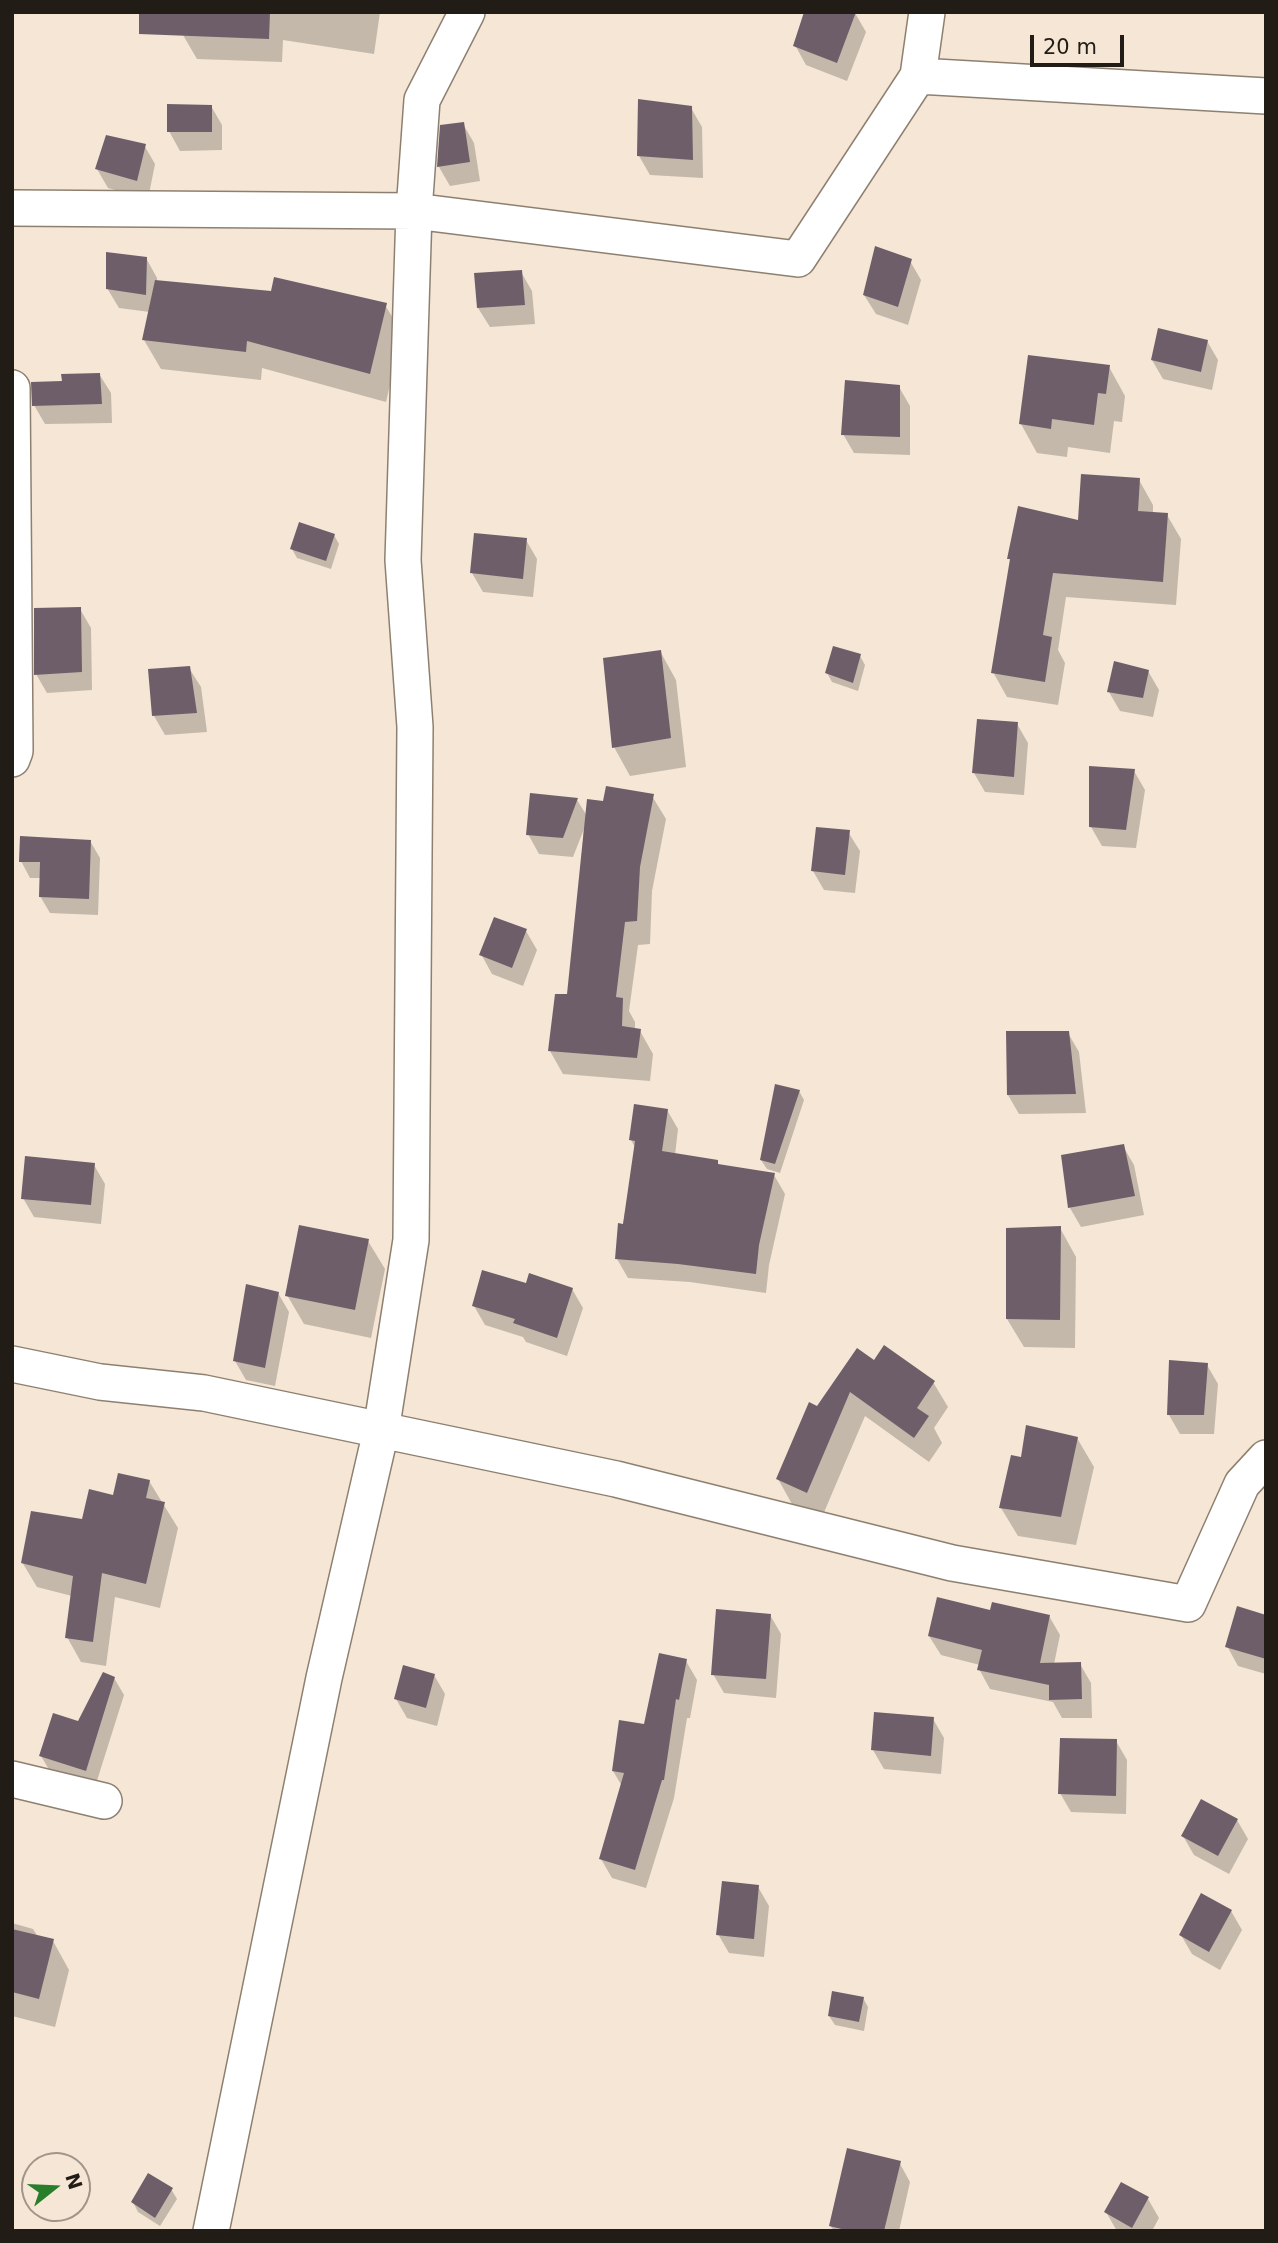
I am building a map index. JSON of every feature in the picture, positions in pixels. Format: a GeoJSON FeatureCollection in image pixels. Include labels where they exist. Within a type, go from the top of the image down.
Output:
{"type":"FeatureCollection","features":[{"type":"Feature","properties":{"kind":"street"},"geometry":{"type":"LineString","coordinates":[[211,2231],[324,1678],[381,1431],[411,1240],[415,727],[403,560],[414,211],[422,100],[467,12]]}},
{"type":"Feature","properties":{"kind":"street"},"geometry":{"type":"LineString","coordinates":[[12,208],[414,211],[797,259],[918,76],[927,12]]}},
{"type":"Feature","properties":{"kind":"street"},"geometry":{"type":"LineString","coordinates":[[918,76],[1266,96]]}},
{"type":"Feature","properties":{"kind":"street"},"geometry":{"type":"LineString","coordinates":[[12,388],[15,751],[12,758]]}},
{"type":"Feature","properties":{"kind":"street"},"geometry":{"type":"LineString","coordinates":[[12,1364],[100,1382],[204,1393],[616,1479],[952,1563],[1188,1604],[1242,1484],[1266,1458]]}},
{"type":"Feature","properties":{"kind":"street"},"geometry":{"type":"LineString","coordinates":[[12,1779],[104,1801]]}},
{"type":"Feature","properties":{"kind":"building"},"geometry":{"type":"Polygon","coordinates":[[[139,12],[270,12],[269,39],[139,34],[139,12]]]}},
{"type":"Feature","properties":{"kind":"building"},"geometry":{"type":"Polygon","coordinates":[[[804,12],[856,12],[837,63],[793,46],[804,12]]]}},
{"type":"Feature","properties":{"kind":"building"},"geometry":{"type":"Polygon","coordinates":[[[638,99],[692,106],[693,160],[637,156],[638,99]]]}},
{"type":"Feature","properties":{"kind":"building"},"geometry":{"type":"Polygon","coordinates":[[[167,104],[212,105],[212,132],[167,132],[167,104]]]}},
{"type":"Feature","properties":{"kind":"building"},"geometry":{"type":"Polygon","coordinates":[[[464,122],[470,162],[437,167],[440,125],[464,122]]]}},
{"type":"Feature","properties":{"kind":"building"},"geometry":{"type":"Polygon","coordinates":[[[106,135],[146,144],[137,181],[95,169],[106,135]]]}},
{"type":"Feature","properties":{"kind":"building"},"geometry":{"type":"Polygon","coordinates":[[[875,246],[912,259],[898,307],[863,295],[875,246]]]}},
{"type":"Feature","properties":{"kind":"building"},"geometry":{"type":"Polygon","coordinates":[[[106,252],[147,257],[146,295],[106,289],[106,252]]]}},
{"type":"Feature","properties":{"kind":"building"},"geometry":{"type":"Polygon","coordinates":[[[522,270],[525,305],[477,308],[474,273],[522,270]]]}},
{"type":"Feature","properties":{"kind":"building"},"geometry":{"type":"Polygon","coordinates":[[[274,277],[387,303],[370,374],[247,341],[246,352],[142,340],[155,280],[271,291],[274,277]]]}},
{"type":"Feature","properties":{"kind":"building"},"geometry":{"type":"Polygon","coordinates":[[[1158,328],[1208,340],[1201,372],[1151,360],[1158,328]]]}},
{"type":"Feature","properties":{"kind":"building"},"geometry":{"type":"Polygon","coordinates":[[[1028,355],[1110,365],[1106,394],[1098,393],[1094,425],[1052,419],[1051,429],[1019,424],[1028,355]]]}},
{"type":"Feature","properties":{"kind":"building"},"geometry":{"type":"Polygon","coordinates":[[[100,373],[102,404],[32,406],[31,382],[62,381],[61,374],[100,373]]]}},
{"type":"Feature","properties":{"kind":"building"},"geometry":{"type":"Polygon","coordinates":[[[845,380],[900,385],[900,437],[841,435],[845,380]]]}},
{"type":"Feature","properties":{"kind":"building"},"geometry":{"type":"Polygon","coordinates":[[[1081,474],[1140,478],[1138,511],[1168,513],[1163,582],[1053,573],[1043,635],[1052,637],[1045,682],[991,673],[1010,559],[1007,559],[1018,506],[1078,520],[1081,474]]]}},
{"type":"Feature","properties":{"kind":"building"},"geometry":{"type":"Polygon","coordinates":[[[299,522],[335,534],[326,561],[290,549],[299,522]]]}},
{"type":"Feature","properties":{"kind":"building"},"geometry":{"type":"Polygon","coordinates":[[[474,533],[527,538],[523,579],[470,573],[474,533]]]}},
{"type":"Feature","properties":{"kind":"building"},"geometry":{"type":"Polygon","coordinates":[[[81,607],[82,672],[34,675],[34,608],[81,607]]]}},
{"type":"Feature","properties":{"kind":"building"},"geometry":{"type":"Polygon","coordinates":[[[833,646],[861,654],[853,683],[825,673],[833,646]]]}},
{"type":"Feature","properties":{"kind":"building"},"geometry":{"type":"Polygon","coordinates":[[[661,650],[671,738],[612,748],[603,658],[661,650]]]}},
{"type":"Feature","properties":{"kind":"building"},"geometry":{"type":"Polygon","coordinates":[[[1114,661],[1149,670],[1143,698],[1107,692],[1114,661]]]}},
{"type":"Feature","properties":{"kind":"building"},"geometry":{"type":"Polygon","coordinates":[[[190,666],[197,713],[152,716],[148,669],[190,666]]]}},
{"type":"Feature","properties":{"kind":"building"},"geometry":{"type":"Polygon","coordinates":[[[977,719],[1018,722],[1014,777],[972,773],[977,719]]]}},
{"type":"Feature","properties":{"kind":"building"},"geometry":{"type":"Polygon","coordinates":[[[1089,766],[1135,769],[1126,830],[1089,827],[1089,766]]]}},
{"type":"Feature","properties":{"kind":"building"},"geometry":{"type":"Polygon","coordinates":[[[606,786],[654,794],[640,867],[637,921],[625,922],[616,997],[623,998],[622,1026],[641,1029],[637,1058],[548,1051],[555,994],[567,994],[587,799],[603,801],[606,786]]]}},
{"type":"Feature","properties":{"kind":"building"},"geometry":{"type":"Polygon","coordinates":[[[530,793],[578,798],[563,838],[526,835],[530,793]]]}},
{"type":"Feature","properties":{"kind":"building"},"geometry":{"type":"Polygon","coordinates":[[[816,827],[850,830],[845,875],[811,871],[816,827]]]}},
{"type":"Feature","properties":{"kind":"building"},"geometry":{"type":"Polygon","coordinates":[[[20,836],[91,840],[89,899],[39,897],[40,862],[19,862],[20,836]]]}},
{"type":"Feature","properties":{"kind":"building"},"geometry":{"type":"Polygon","coordinates":[[[494,917],[527,929],[512,968],[479,955],[494,917]]]}},
{"type":"Feature","properties":{"kind":"building"},"geometry":{"type":"Polygon","coordinates":[[[1006,1031],[1069,1031],[1076,1094],[1007,1095],[1006,1031]]]}},
{"type":"Feature","properties":{"kind":"building"},"geometry":{"type":"Polygon","coordinates":[[[775,1084],[800,1090],[775,1164],[760,1160],[775,1084]]]}},
{"type":"Feature","properties":{"kind":"building"},"geometry":{"type":"Polygon","coordinates":[[[634,1104],[668,1109],[662,1151],[775,1173],[759,1245],[756,1274],[615,1259],[618,1223],[623,1224],[635,1141],[629,1140],[634,1104]]]}},
{"type":"Feature","properties":{"kind":"building"},"geometry":{"type":"Polygon","coordinates":[[[1124,1144],[1135,1196],[1068,1208],[1061,1155],[1124,1144]]]}},
{"type":"Feature","properties":{"kind":"building"},"geometry":{"type":"Polygon","coordinates":[[[25,1156],[95,1163],[91,1205],[21,1199],[25,1156]]]}},
{"type":"Feature","properties":{"kind":"building"},"geometry":{"type":"Polygon","coordinates":[[[299,1225],[369,1239],[355,1310],[285,1296],[299,1225]]]}},
{"type":"Feature","properties":{"kind":"building"},"geometry":{"type":"Polygon","coordinates":[[[1061,1226],[1060,1320],[1006,1319],[1006,1228],[1061,1226]]]}},
{"type":"Feature","properties":{"kind":"building"},"geometry":{"type":"Polygon","coordinates":[[[482,1270],[526,1283],[529,1273],[573,1288],[557,1338],[513,1323],[515,1319],[472,1306],[482,1270]]]}},
{"type":"Feature","properties":{"kind":"building"},"geometry":{"type":"Polygon","coordinates":[[[246,1284],[279,1292],[265,1368],[233,1361],[246,1284]]]}},
{"type":"Feature","properties":{"kind":"building"},"geometry":{"type":"Polygon","coordinates":[[[884,1345],[935,1381],[917,1408],[929,1416],[914,1438],[850,1392],[807,1493],[776,1479],[809,1402],[817,1406],[857,1348],[874,1360],[884,1345]]]}},
{"type":"Feature","properties":{"kind":"building"},"geometry":{"type":"Polygon","coordinates":[[[1169,1360],[1208,1363],[1204,1415],[1167,1415],[1169,1360]]]}},
{"type":"Feature","properties":{"kind":"building"},"geometry":{"type":"Polygon","coordinates":[[[1026,1425],[1078,1437],[1061,1517],[999,1508],[1011,1455],[1021,1457],[1026,1425]]]}},
{"type":"Feature","properties":{"kind":"building"},"geometry":{"type":"Polygon","coordinates":[[[118,1473],[150,1480],[146,1498],[165,1502],[146,1584],[102,1573],[93,1642],[65,1638],[73,1576],[21,1563],[31,1511],[82,1519],[89,1489],[113,1495],[118,1473]]]}},
{"type":"Feature","properties":{"kind":"building"},"geometry":{"type":"Polygon","coordinates":[[[937,1597],[990,1610],[992,1602],[1050,1615],[1040,1663],[1081,1662],[1082,1699],[1049,1700],[1049,1685],[977,1670],[982,1650],[928,1636],[937,1597]]]}},
{"type":"Feature","properties":{"kind":"building"},"geometry":{"type":"Polygon","coordinates":[[[1237,1606],[1266,1615],[1266,1659],[1225,1647],[1237,1606]]]}},
{"type":"Feature","properties":{"kind":"building"},"geometry":{"type":"Polygon","coordinates":[[[716,1609],[771,1614],[766,1679],[711,1675],[716,1609]]]}},
{"type":"Feature","properties":{"kind":"building"},"geometry":{"type":"Polygon","coordinates":[[[659,1653],[687,1659],[679,1700],[676,1699],[664,1780],[635,1870],[599,1859],[624,1773],[612,1771],[619,1720],[644,1724],[659,1653]]]}},
{"type":"Feature","properties":{"kind":"building"},"geometry":{"type":"Polygon","coordinates":[[[403,1665],[435,1674],[426,1708],[394,1699],[403,1665]]]}},
{"type":"Feature","properties":{"kind":"building"},"geometry":{"type":"Polygon","coordinates":[[[103,1672],[115,1677],[86,1771],[39,1756],[53,1713],[78,1721],[103,1672]]]}},
{"type":"Feature","properties":{"kind":"building"},"geometry":{"type":"Polygon","coordinates":[[[874,1712],[934,1717],[931,1756],[871,1750],[874,1712]]]}},
{"type":"Feature","properties":{"kind":"building"},"geometry":{"type":"Polygon","coordinates":[[[1060,1738],[1117,1739],[1116,1796],[1058,1794],[1060,1738]]]}},
{"type":"Feature","properties":{"kind":"building"},"geometry":{"type":"Polygon","coordinates":[[[1201,1799],[1238,1819],[1218,1856],[1181,1836],[1201,1799]]]}},
{"type":"Feature","properties":{"kind":"building"},"geometry":{"type":"Polygon","coordinates":[[[722,1881],[759,1885],[754,1939],[716,1935],[722,1881]]]}},
{"type":"Feature","properties":{"kind":"building"},"geometry":{"type":"Polygon","coordinates":[[[1201,1893],[1232,1910],[1209,1952],[1179,1935],[1201,1893]]]}},
{"type":"Feature","properties":{"kind":"building"},"geometry":{"type":"Polygon","coordinates":[[[12,1929],[54,1939],[39,1999],[12,1992],[12,1929]]]}},
{"type":"Feature","properties":{"kind":"building"},"geometry":{"type":"Polygon","coordinates":[[[832,1991],[864,1997],[859,2022],[828,2016],[832,1991]]]}},
{"type":"Feature","properties":{"kind":"building"},"geometry":{"type":"Polygon","coordinates":[[[847,2148],[901,2161],[884,2231],[850,2231],[829,2226],[847,2148]]]}},
{"type":"Feature","properties":{"kind":"building"},"geometry":{"type":"Polygon","coordinates":[[[148,2173],[173,2188],[155,2218],[131,2202],[148,2173]]]}},
{"type":"Feature","properties":{"kind":"building"},"geometry":{"type":"Polygon","coordinates":[[[1121,2182],[1149,2197],[1132,2228],[1104,2212],[1121,2182]]]}}]}
